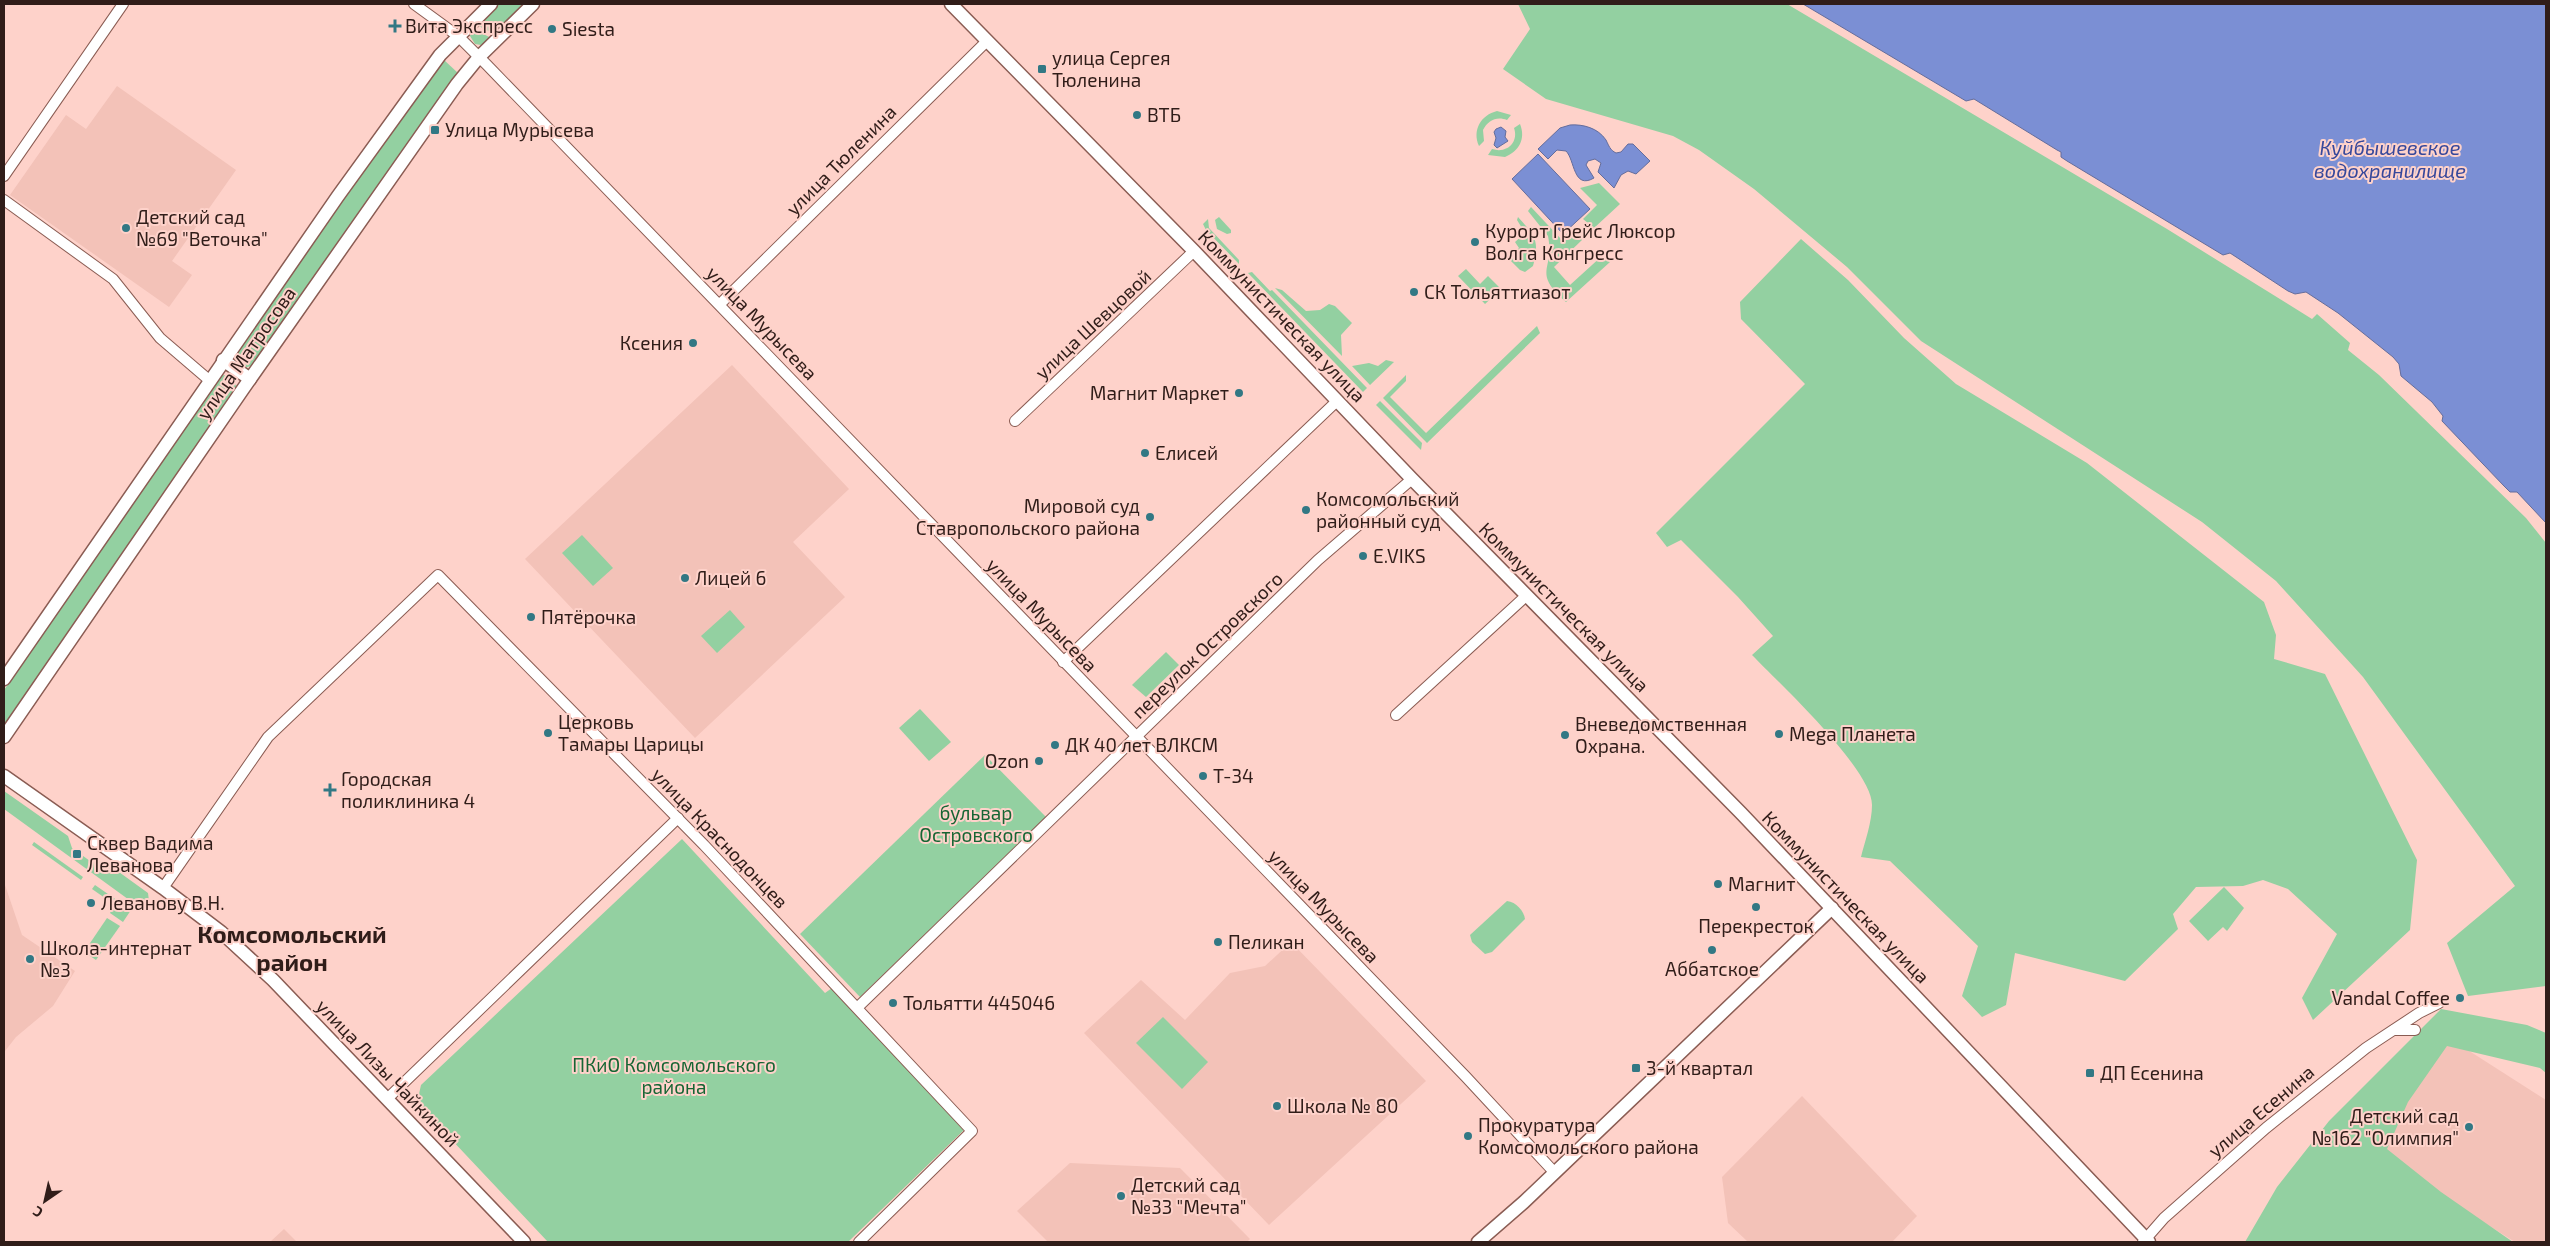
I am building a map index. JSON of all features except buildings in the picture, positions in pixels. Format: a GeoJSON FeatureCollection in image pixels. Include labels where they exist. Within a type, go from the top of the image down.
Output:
{"type":"FeatureCollection","features":[{"type":"Feature","properties":{"kind":"main road","name":"улица Матросова"},"geometry":{"type":"LineString","coordinates":[[4,679],[208,380],[343,189],[440,55],[491,4]]}},
{"type":"Feature","properties":{"kind":"main road","name":"улица Матросова"},"geometry":{"type":"LineString","coordinates":[[4,737],[250,379],[457,84],[479,57],[533,4]]}},
{"type":"Feature","properties":{"kind":"main road","name":"Коммунистическая улица"},"geometry":{"type":"LineString","coordinates":[[951,4],[1194,251],[1412,479],[1832,908],[2146,1241]]}},
{"type":"Feature","properties":{"kind":"main road"},"geometry":{"type":"LineString","coordinates":[[223,360],[250,379]]}},
{"type":"Feature","properties":{"kind":"main road","name":"улица Лизы Чайкиной"},"geometry":{"type":"LineString","coordinates":[[4,776],[163,888],[221,932],[273,980],[524,1242]]}},
{"type":"Feature","properties":{"kind":"main road"},"geometry":{"type":"LineString","coordinates":[[1478,1242],[1555,1173],[1832,908]]}},
{"type":"Feature","properties":{"kind":"street"},"geometry":{"type":"LineString","coordinates":[[4,176],[123,4]]}},
{"type":"Feature","properties":{"kind":"street","name":"улица Мурысева"},"geometry":{"type":"LineString","coordinates":[[414,4],[458,36],[479,57],[1466,1077],[1555,1173]]}},
{"type":"Feature","properties":{"kind":"street","name":"улица Тюленина"},"geometry":{"type":"LineString","coordinates":[[720,304],[987,41]]}},
{"type":"Feature","properties":{"kind":"street"},"geometry":{"type":"LineString","coordinates":[[4,200],[113,279],[160,338],[208,380]]}},
{"type":"Feature","properties":{"kind":"street","name":"улица Шевцовой"},"geometry":{"type":"LineString","coordinates":[[1014,421],[1194,251]]}},
{"type":"Feature","properties":{"kind":"street"},"geometry":{"type":"LineString","coordinates":[[1064,662],[1337,401]]}},
{"type":"Feature","properties":{"kind":"street","name":"переулок Островского"},"geometry":{"type":"LineString","coordinates":[[858,1008],[1318,560],[1412,479]]}},
{"type":"Feature","properties":{"kind":"street","name":"улица Краснодонцев"},"geometry":{"type":"LineString","coordinates":[[163,888],[268,737],[438,575],[678,818],[972,1131],[859,1242]]}},
{"type":"Feature","properties":{"kind":"street"},"geometry":{"type":"LineString","coordinates":[[1396,715],[1526,596]]}},
{"type":"Feature","properties":{"kind":"street"},"geometry":{"type":"LineString","coordinates":[[387,1099],[678,818]]}},
{"type":"Feature","properties":{"kind":"street","name":"улица Есенина"},"geometry":{"type":"LineString","coordinates":[[2146,1241],[2164,1218],[2266,1128],[2366,1048],[2418,1013],[2439,1003]]}},
{"type":"Feature","properties":{"kind":"street"},"geometry":{"type":"LineString","coordinates":[[2393,1030],[2415,1030]]}},
{"type":"Feature","properties":{"kind":"shaded area","name":"Детский сад №69 \"Веточка\""},"geometry":{"type":"Polygon","coordinates":[[[117,86],[236,170],[172,261],[192,275],[169,307],[10,195],[66,115],[86,129],[117,86]]]}},
{"type":"Feature","properties":{"kind":"shaded area","name":"Лицей 6"},"geometry":{"type":"Polygon","coordinates":[[[732,365],[849,489],[793,542],[845,597],[695,738],[525,559],[732,365]]]}},
{"type":"Feature","properties":{"kind":"shaded area","name":"Школа-интернат №3"},"geometry":{"type":"Polygon","coordinates":[[[4,882],[22,935],[75,971],[53,1006],[16,1037],[5,1051],[4,882]]]}},
{"type":"Feature","properties":{"kind":"shaded area","name":"Школа № 80"},"geometry":{"type":"Polygon","coordinates":[[[1291,942],[1426,1081],[1269,1225],[1084,1033],[1141,980],[1185,1020],[1230,973],[1265,966],[1291,942]]]}},
{"type":"Feature","properties":{"kind":"shaded area","name":"Детский сад №162 \"Олимпия\""},"geometry":{"type":"Polygon","coordinates":[[[2449,1038],[2546,1100],[2546,1242],[2515,1242],[2375,1154],[2412,1090],[2449,1038]]]}},
{"type":"Feature","properties":{"kind":"shaded area"},"geometry":{"type":"Polygon","coordinates":[[[1802,1096],[1917,1216],[1892,1242],[1748,1242],[1728,1223],[1722,1177],[1802,1096]]]}},
{"type":"Feature","properties":{"kind":"shaded area","name":"Детский сад №33 \"Мечта\""},"geometry":{"type":"Polygon","coordinates":[[[1070,1163],[1180,1168],[1250,1239],[1247,1242],[1048,1242],[1017,1211],[1070,1163]]]}},
{"type":"Feature","properties":{"kind":"shaded area"},"geometry":{"type":"Polygon","coordinates":[[[284,1229],[297,1242],[270,1242],[284,1229]]]}},
{"type":"Feature","properties":{"kind":"green space"},"geometry":{"type":"Polygon","coordinates":[[[499,4],[526,4],[494,34],[477,25],[499,4]]]}},
{"type":"Feature","properties":{"kind":"green space"},"geometry":{"type":"Polygon","coordinates":[[[1518,4],[1787,4],[2167,229],[2312,319],[2317,314],[2350,343],[2348,350],[2379,375],[2526,518],[2546,543],[2546,986],[2468,996],[2447,943],[2515,886],[2363,677],[2276,581],[2202,522],[1921,341],[1847,267],[1754,189],[1699,150],[1673,136],[1546,99],[1503,69],[1530,29],[1518,4]]]}},
{"type":"Feature","properties":{"kind":"green space"},"geometry":{"type":"Polygon","coordinates":[[[474,29],[491,38],[481,45],[475,44],[470,36],[474,29]]]}},
{"type":"Feature","properties":{"kind":"green space"},"geometry":{"type":"Polygon","coordinates":[[[443,59],[459,74],[251,366],[244,368],[234,361],[233,355],[443,59]]]}},
{"type":"Feature","properties":{"kind":"green space"},"geometry":{"type":"Polygon","coordinates":[[[1497,111],[1511,115],[1507,120],[1496,119],[1487,124],[1483,130],[1484,141],[1479,146],[1477,129],[1479,124],[1486,116],[1497,111]]]}},
{"type":"Feature","properties":{"kind":"green space"},"geometry":{"type":"Polygon","coordinates":[[[1520,124],[1522,139],[1514,151],[1505,157],[1488,155],[1492,149],[1502,150],[1510,146],[1515,138],[1514,128],[1520,124]]]}},
{"type":"Feature","properties":{"kind":"green space"},"geometry":{"type":"Polygon","coordinates":[[[1599,183],[1620,204],[1594,228],[1583,219],[1597,205],[1580,188],[1599,183]]]}},
{"type":"Feature","properties":{"kind":"green space"},"geometry":{"type":"Polygon","coordinates":[[[1531,207],[1561,239],[1573,228],[1582,240],[1554,267],[1570,285],[1603,255],[1610,262],[1566,302],[1549,284],[1546,270],[1549,257],[1548,236],[1528,211],[1531,207]]]}},
{"type":"Feature","properties":{"kind":"green space"},"geometry":{"type":"Polygon","coordinates":[[[1219,217],[1231,230],[1231,233],[1227,234],[1217,229],[1215,220],[1219,217]]]}},
{"type":"Feature","properties":{"kind":"green space"},"geometry":{"type":"Polygon","coordinates":[[[1518,217],[1532,234],[1536,244],[1533,266],[1525,272],[1520,270],[1508,258],[1519,248],[1515,242],[1525,233],[1517,220],[1518,217]]]}},
{"type":"Feature","properties":{"kind":"green space"},"geometry":{"type":"Polygon","coordinates":[[[1208,219],[1209,228],[1239,260],[1239,264],[1206,230],[1203,224],[1208,219]]]}},
{"type":"Feature","properties":{"kind":"green space"},"geometry":{"type":"Polygon","coordinates":[[[1801,239],[1848,280],[1904,338],[1956,384],[2087,463],[2264,602],[2276,635],[2274,659],[2325,674],[2417,860],[2410,930],[2313,1020],[2302,998],[2337,934],[2288,889],[2263,880],[2243,886],[2196,887],[2173,914],[2178,929],[2125,981],[2015,953],[2006,1005],[1982,1017],[1962,996],[1978,946],[1890,861],[1861,857],[1872,811],[1868,789],[1857,770],[1822,727],[1752,655],[1773,636],[1738,597],[1681,540],[1667,547],[1656,533],[1805,384],[1741,319],[1740,302],[1801,239]]]}},
{"type":"Feature","properties":{"kind":"green space"},"geometry":{"type":"Polygon","coordinates":[[[1466,269],[1480,284],[1488,276],[1501,289],[1485,304],[1458,276],[1466,269]]]}},
{"type":"Feature","properties":{"kind":"green space"},"geometry":{"type":"Polygon","coordinates":[[[1252,272],[1270,291],[1272,290],[1367,388],[1363,392],[1248,273],[1252,272]]]}},
{"type":"Feature","properties":{"kind":"green space"},"geometry":{"type":"Polygon","coordinates":[[[1275,288],[1282,290],[1306,311],[1320,310],[1329,304],[1335,306],[1352,323],[1341,335],[1342,356],[1275,288]]]}},
{"type":"Feature","properties":{"kind":"green space"},"geometry":{"type":"Polygon","coordinates":[[[1537,326],[1540,333],[1427,443],[1383,398],[1406,375],[1406,381],[1390,397],[1426,433],[1537,326]]]}},
{"type":"Feature","properties":{"kind":"green space"},"geometry":{"type":"Polygon","coordinates":[[[1386,360],[1394,362],[1370,385],[1352,366],[1369,363],[1378,366],[1386,360]]]}},
{"type":"Feature","properties":{"kind":"green space"},"geometry":{"type":"Polygon","coordinates":[[[224,375],[233,378],[237,389],[4,725],[4,690],[219,377],[224,375]]]}},
{"type":"Feature","properties":{"kind":"green space"},"geometry":{"type":"Polygon","coordinates":[[[1380,401],[1422,443],[1421,450],[1376,405],[1380,401]]]}},
{"type":"Feature","properties":{"kind":"green space"},"geometry":{"type":"Polygon","coordinates":[[[582,535],[613,568],[593,586],[562,553],[582,535]]]}},
{"type":"Feature","properties":{"kind":"green space"},"geometry":{"type":"Polygon","coordinates":[[[730,610],[745,627],[717,653],[701,636],[730,610]]]}},
{"type":"Feature","properties":{"kind":"green space"},"geometry":{"type":"Polygon","coordinates":[[[1166,652],[1179,665],[1146,697],[1132,685],[1166,652]]]}},
{"type":"Feature","properties":{"kind":"green space"},"geometry":{"type":"Polygon","coordinates":[[[920,709],[951,742],[929,761],[899,728],[920,709]]]}},
{"type":"Feature","properties":{"kind":"green space","name":"бульвар Островского"},"geometry":{"type":"Polygon","coordinates":[[[985,755],[1046,817],[860,997],[800,934],[985,755]]]}},
{"type":"Feature","properties":{"kind":"green space"},"geometry":{"type":"Polygon","coordinates":[[[4,791],[68,836],[72,848],[90,861],[105,862],[148,893],[149,901],[143,910],[4,809],[4,791]]]}},
{"type":"Feature","properties":{"kind":"green space","name":"ПКиО Комсомольского района"},"geometry":{"type":"Polygon","coordinates":[[[682,839],[825,993],[832,988],[965,1129],[848,1242],[548,1242],[417,1103],[421,1085],[682,839]]]}},
{"type":"Feature","properties":{"kind":"green space"},"geometry":{"type":"Polygon","coordinates":[[[34,842],[83,877],[81,880],[32,845],[34,842]]]}},
{"type":"Feature","properties":{"kind":"green space"},"geometry":{"type":"Polygon","coordinates":[[[95,885],[131,910],[123,922],[110,913],[115,905],[92,889],[95,885]]]}},
{"type":"Feature","properties":{"kind":"green space"},"geometry":{"type":"Polygon","coordinates":[[[2224,887],[2244,908],[2227,931],[2223,927],[2208,941],[2189,921],[2224,887]]]}},
{"type":"Feature","properties":{"kind":"green space"},"geometry":{"type":"Polygon","coordinates":[[[1507,901],[1519,907],[1525,919],[1492,952],[1485,954],[1472,942],[1470,935],[1507,901]]]}},
{"type":"Feature","properties":{"kind":"green space"},"geometry":{"type":"Polygon","coordinates":[[[107,918],[120,926],[96,960],[84,952],[107,918]]]}},
{"type":"Feature","properties":{"kind":"green space"},"geometry":{"type":"Polygon","coordinates":[[[2441,1009],[2527,1025],[2546,1033],[2546,1073],[2540,1068],[2447,1046],[2408,1102],[2387,1149],[2441,1192],[2513,1242],[2245,1242],[2277,1187],[2329,1121],[2441,1009]]]}},
{"type":"Feature","properties":{"kind":"green space"},"geometry":{"type":"Polygon","coordinates":[[[1163,1017],[1208,1062],[1182,1089],[1136,1043],[1163,1017]]]}},
{"type":"Feature","properties":{"kind":"water","name":"Куйбышевское водохранилище"},"geometry":{"type":"Polygon","coordinates":[[[1803,4],[2546,4],[2546,523],[2517,492],[2510,492],[2442,421],[2443,416],[2432,402],[2401,376],[2399,364],[2393,357],[2338,313],[2306,292],[2295,294],[2288,291],[2230,253],[2223,255],[2067,161],[2061,157],[2061,152],[1974,99],[1966,101],[1803,4]]]}},
{"type":"Feature","properties":{"kind":"water"},"geometry":{"type":"Polygon","coordinates":[[[1570,125],[1585,126],[1599,132],[1616,153],[1621,152],[1628,144],[1633,144],[1650,161],[1636,174],[1628,171],[1621,175],[1614,188],[1598,172],[1601,163],[1595,159],[1588,161],[1586,165],[1594,178],[1587,181],[1582,180],[1578,177],[1566,151],[1557,150],[1548,159],[1538,149],[1560,128],[1570,125]]]}},
{"type":"Feature","properties":{"kind":"water"},"geometry":{"type":"Polygon","coordinates":[[[1501,127],[1506,131],[1505,137],[1508,141],[1497,148],[1494,145],[1496,138],[1494,132],[1501,127]]]}},
{"type":"Feature","properties":{"kind":"water"},"geometry":{"type":"Polygon","coordinates":[[[1538,154],[1590,209],[1563,234],[1512,179],[1538,154]]]}},
{"type":"Feature","properties":{"kind":"place","name":"Вита Экспресс"},"geometry":{"type":"Point","coordinates":[395,26]}},
{"type":"Feature","properties":{"kind":"place","name":"Siesta"},"geometry":{"type":"Point","coordinates":[552,29]}},
{"type":"Feature","properties":{"kind":"place","name":"улица Сергея Тюленина"},"geometry":{"type":"Point","coordinates":[1042,69]}},
{"type":"Feature","properties":{"kind":"place","name":"ВТБ"},"geometry":{"type":"Point","coordinates":[1137,115]}},
{"type":"Feature","properties":{"kind":"place","name":"Улица Мурысева"},"geometry":{"type":"Point","coordinates":[435,130]}},
{"type":"Feature","properties":{"kind":"place","name":"Детский сад №69 \"Веточка\""},"geometry":{"type":"Point","coordinates":[126,228]}},
{"type":"Feature","properties":{"kind":"place","name":"Курорт Грейс Люксор Волга Конгресс"},"geometry":{"type":"Point","coordinates":[1475,242]}},
{"type":"Feature","properties":{"kind":"place","name":"СК Тольяттиазот"},"geometry":{"type":"Point","coordinates":[1414,292]}},
{"type":"Feature","properties":{"kind":"place","name":"Ксения"},"geometry":{"type":"Point","coordinates":[693,343]}},
{"type":"Feature","properties":{"kind":"place","name":"Магнит Маркет"},"geometry":{"type":"Point","coordinates":[1239,393]}},
{"type":"Feature","properties":{"kind":"place","name":"Елисей"},"geometry":{"type":"Point","coordinates":[1145,453]}},
{"type":"Feature","properties":{"kind":"place","name":"Комсомольский районный суд"},"geometry":{"type":"Point","coordinates":[1306,510]}},
{"type":"Feature","properties":{"kind":"place","name":"Мировой суд Ставропольского района"},"geometry":{"type":"Point","coordinates":[1150,517]}},
{"type":"Feature","properties":{"kind":"place","name":"E.VIKS"},"geometry":{"type":"Point","coordinates":[1363,556]}},
{"type":"Feature","properties":{"kind":"place","name":"Лицей 6"},"geometry":{"type":"Point","coordinates":[685,578]}},
{"type":"Feature","properties":{"kind":"place","name":"Пятёрочка"},"geometry":{"type":"Point","coordinates":[531,617]}},
{"type":"Feature","properties":{"kind":"place","name":"Церковь Тамары Царицы"},"geometry":{"type":"Point","coordinates":[548,733]}},
{"type":"Feature","properties":{"kind":"place","name":"Mega Планета"},"geometry":{"type":"Point","coordinates":[1779,734]}},
{"type":"Feature","properties":{"kind":"place","name":"Вневедомственная Охрана."},"geometry":{"type":"Point","coordinates":[1565,735]}},
{"type":"Feature","properties":{"kind":"place","name":"ДК 40 лет ВЛКСМ"},"geometry":{"type":"Point","coordinates":[1055,745]}},
{"type":"Feature","properties":{"kind":"place","name":"Ozon"},"geometry":{"type":"Point","coordinates":[1039,761]}},
{"type":"Feature","properties":{"kind":"place","name":"Т-34"},"geometry":{"type":"Point","coordinates":[1203,776]}},
{"type":"Feature","properties":{"kind":"place","name":"Городская поликлиника 4"},"geometry":{"type":"Point","coordinates":[330,790]}},
{"type":"Feature","properties":{"kind":"place","name":"Сквер Вадима Леванова"},"geometry":{"type":"Point","coordinates":[77,854]}},
{"type":"Feature","properties":{"kind":"place","name":"Магнит"},"geometry":{"type":"Point","coordinates":[1718,884]}},
{"type":"Feature","properties":{"kind":"place","name":"Леванову В.Н."},"geometry":{"type":"Point","coordinates":[91,903]}},
{"type":"Feature","properties":{"kind":"place","name":"Перекресток"},"geometry":{"type":"Point","coordinates":[1756,907]}},
{"type":"Feature","properties":{"kind":"place","name":"Пеликан"},"geometry":{"type":"Point","coordinates":[1218,942]}},
{"type":"Feature","properties":{"kind":"place","name":"Аббатское"},"geometry":{"type":"Point","coordinates":[1712,950]}},
{"type":"Feature","properties":{"kind":"place","name":"Школа-интернат №3"},"geometry":{"type":"Point","coordinates":[30,959]}},
{"type":"Feature","properties":{"kind":"place","name":"Vandal Coffee"},"geometry":{"type":"Point","coordinates":[2460,998]}},
{"type":"Feature","properties":{"kind":"place","name":"Тольятти 445046"},"geometry":{"type":"Point","coordinates":[893,1003]}},
{"type":"Feature","properties":{"kind":"place","name":"3-й квартал"},"geometry":{"type":"Point","coordinates":[1636,1068]}},
{"type":"Feature","properties":{"kind":"place","name":"ДП Есенина"},"geometry":{"type":"Point","coordinates":[2090,1073]}},
{"type":"Feature","properties":{"kind":"place","name":"Школа № 80"},"geometry":{"type":"Point","coordinates":[1277,1106]}},
{"type":"Feature","properties":{"kind":"place","name":"Детский сад №162 \"Олимпия\""},"geometry":{"type":"Point","coordinates":[2469,1127]}},
{"type":"Feature","properties":{"kind":"place","name":"Прокуратура Комсомольского района"},"geometry":{"type":"Point","coordinates":[1468,1136]}},
{"type":"Feature","properties":{"kind":"place","name":"Детский сад №33 \"Мечта\""},"geometry":{"type":"Point","coordinates":[1121,1196]}},
{"type":"Feature","properties":{"kind":"district","name":"Комсомольский район"},"geometry":{"type":"Point","coordinates":[292,949]}}]}
